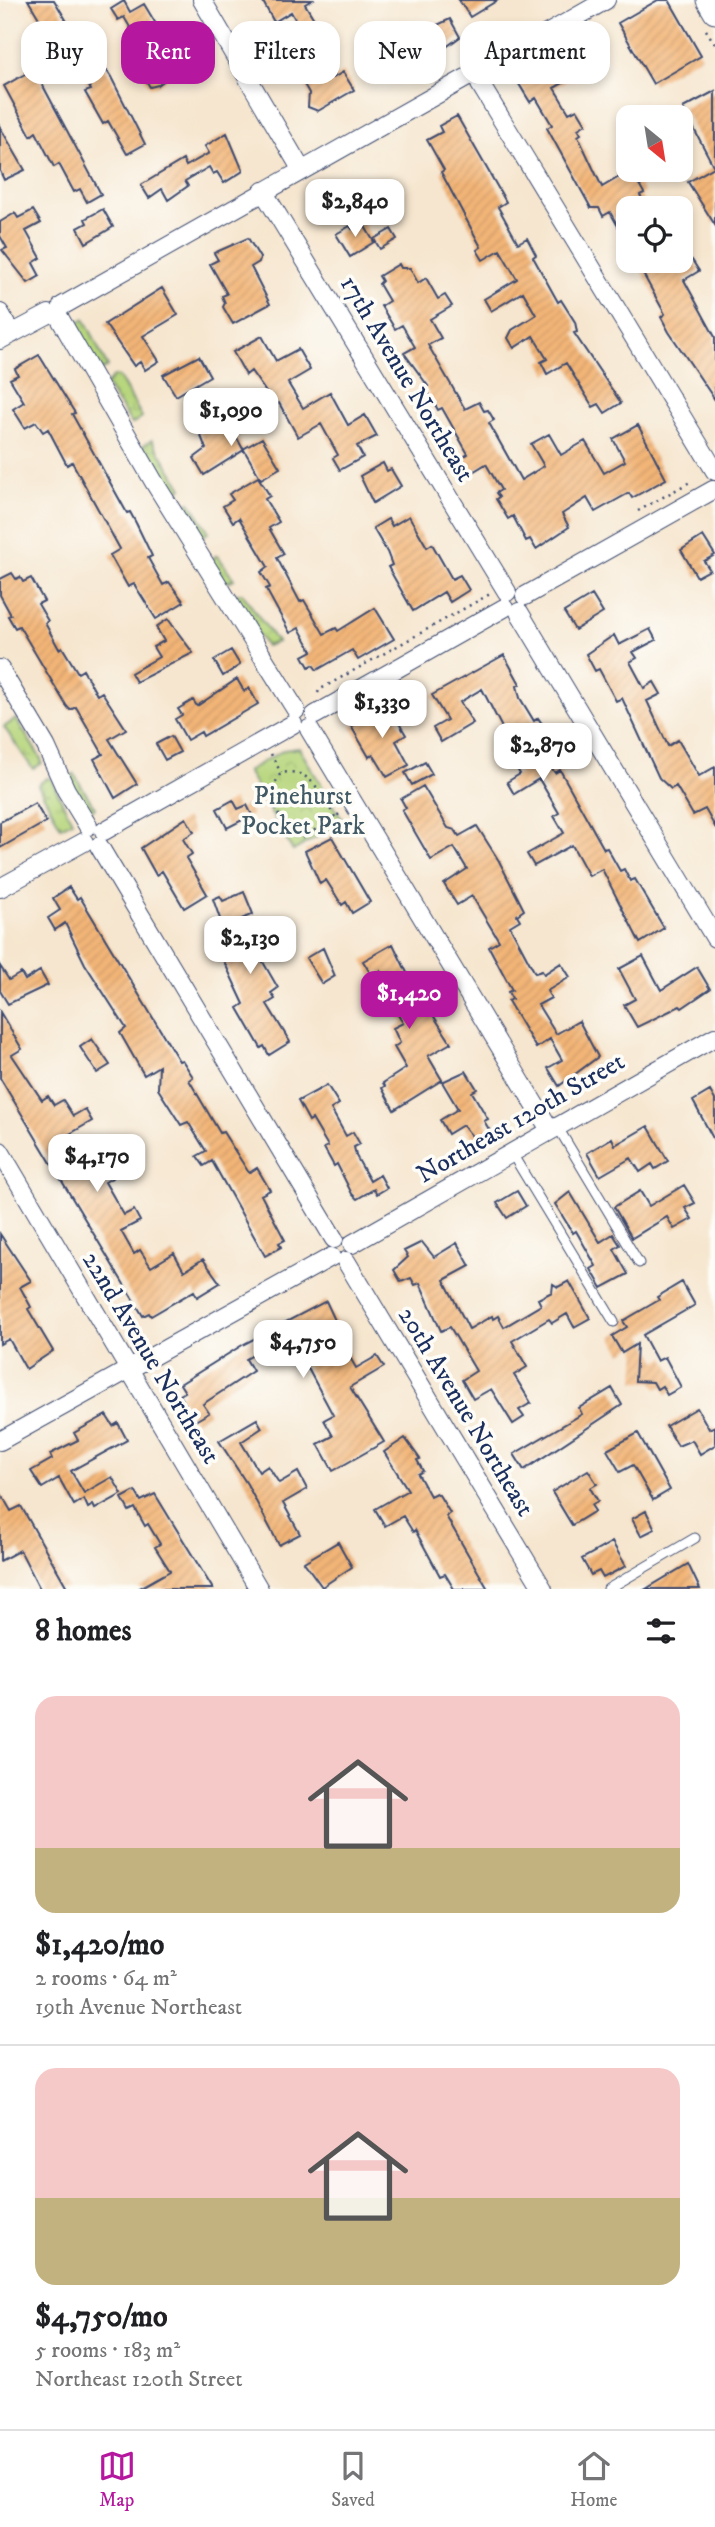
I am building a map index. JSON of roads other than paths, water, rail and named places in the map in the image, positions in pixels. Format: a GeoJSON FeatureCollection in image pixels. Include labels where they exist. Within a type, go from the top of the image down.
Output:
{"type":"FeatureCollection","features":[{"type":"Feature","properties":{"kind":"street"},"geometry":{"type":"LineString","coordinates":[[202,0],[301,169]]}},
{"type":"Feature","properties":{"kind":"street"},"geometry":{"type":"LineString","coordinates":[[571,21],[606,0]]}},
{"type":"Feature","properties":{"kind":"street"},"geometry":{"type":"LineString","coordinates":[[708,0],[715,12]]}},
{"type":"Feature","properties":{"kind":"street"},"geometry":{"type":"LineString","coordinates":[[0,313],[6,337],[57,312],[301,169],[464,84]]}},
{"type":"Feature","properties":{"kind":"street"},"geometry":{"type":"LineString","coordinates":[[0,888],[714,482],[480,84]]}},
{"type":"Feature","properties":{"kind":"street","name":"17th Avenue Northeast"},"geometry":{"type":"LineString","coordinates":[[263,191],[715,938]]}},
{"type":"Feature","properties":{"kind":"street"},"geometry":{"type":"LineString","coordinates":[[57,312],[154,482],[305,715],[553,1128]]}},
{"type":"Feature","properties":{"kind":"street","name":"20th Avenue Northeast"},"geometry":{"type":"LineString","coordinates":[[0,669],[46,746],[66,790],[337,1252],[543,1589]]}},
{"type":"Feature","properties":{"kind":"street","name":"Northeast 120th Street"},"geometry":{"type":"LineString","coordinates":[[337,1252],[353,1252],[352,1244],[715,1037]]}},
{"type":"Feature","properties":{"kind":"street","name":"22nd Avenue Northeast"},"geometry":{"type":"LineString","coordinates":[[0,1151],[259,1589]]}},
{"type":"Feature","properties":{"kind":"street"},"geometry":{"type":"LineString","coordinates":[[0,1441],[337,1252]]}},
{"type":"Feature","properties":{"kind":"lane"},"geometry":{"type":"LineString","coordinates":[[553,1128],[639,1263]]}},
{"type":"Feature","properties":{"kind":"lane"},"geometry":{"type":"LineString","coordinates":[[511,1152],[614,1322]]}},
{"type":"Feature","properties":{"kind":"lane"},"geometry":{"type":"LineString","coordinates":[[608,1589],[695,1538]]}},
{"type":"Feature","properties":{"kind":"park label","name":"Pinehurst Pocket Park"},"geometry":{"type":"Point","coordinates":[303,810]}}]}
